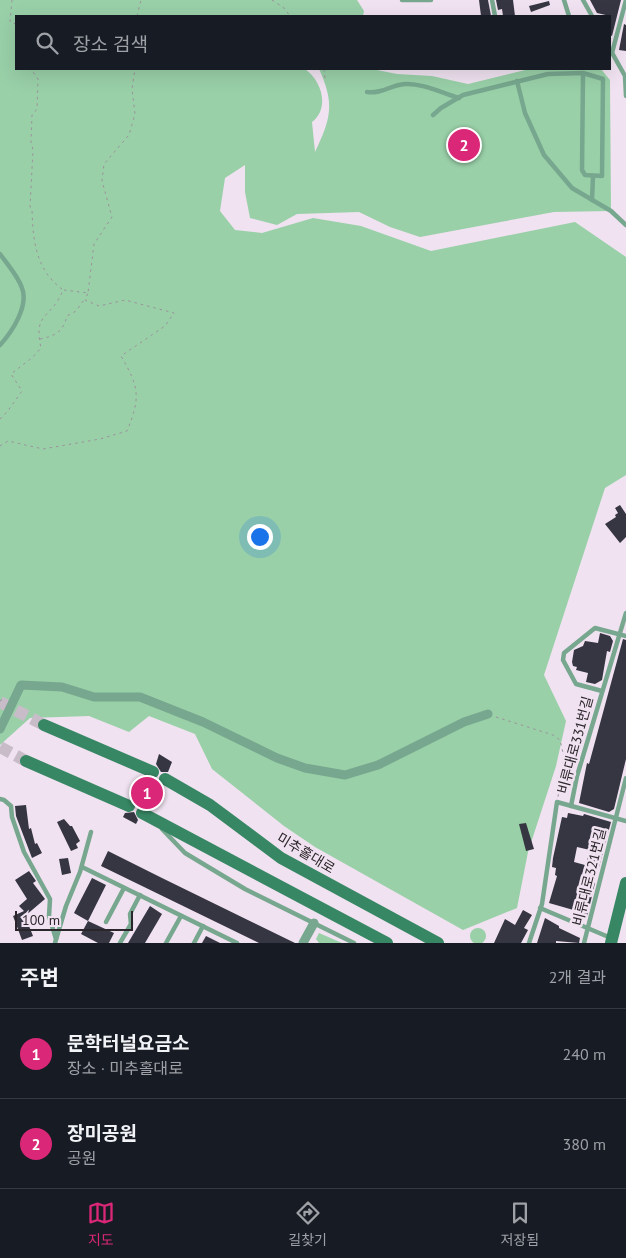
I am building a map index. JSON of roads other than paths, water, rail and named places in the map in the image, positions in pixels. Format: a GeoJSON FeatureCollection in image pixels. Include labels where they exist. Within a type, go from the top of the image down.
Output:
{"type":"FeatureCollection","features":[{"type":"Feature","properties":{"kind":"main road"},"geometry":{"type":"LineString","coordinates":[[44,724],[153,772]]}},
{"type":"Feature","properties":{"kind":"main road"},"geometry":{"type":"LineString","coordinates":[[26,761],[129,806]]}},
{"type":"Feature","properties":{"kind":"main road","name":"미추홀대로"},"geometry":{"type":"LineString","coordinates":[[165,779],[210,805],[281,858],[438,943]]}},
{"type":"Feature","properties":{"kind":"main road"},"geometry":{"type":"LineString","coordinates":[[145,814],[387,943]]}},
{"type":"Feature","properties":{"kind":"main road"},"geometry":{"type":"LineString","coordinates":[[611,941],[626,883]]}},
{"type":"Feature","properties":{"kind":"street"},"geometry":{"type":"LineString","coordinates":[[0,729],[21,684],[62,687],[94,697],[140,697],[203,722],[277,758],[304,768],[345,775],[378,765],[464,722],[488,714]]}},
{"type":"Feature","properties":{"kind":"street"},"geometry":{"type":"LineString","coordinates":[[303,943],[314,922]]}},
{"type":"Feature","properties":{"kind":"lane"},"geometry":{"type":"LineString","coordinates":[[402,0],[431,0]]}},
{"type":"Feature","properties":{"kind":"lane"},"geometry":{"type":"LineString","coordinates":[[492,0],[495,15]]}},
{"type":"Feature","properties":{"kind":"lane"},"geometry":{"type":"LineString","coordinates":[[564,0],[569,15]]}},
{"type":"Feature","properties":{"kind":"lane"},"geometry":{"type":"LineString","coordinates":[[583,0],[591,15]]}},
{"type":"Feature","properties":{"kind":"lane"},"geometry":{"type":"LineString","coordinates":[[626,0],[611,51],[625,76],[626,96]]}},
{"type":"Feature","properties":{"kind":"lane"},"geometry":{"type":"LineString","coordinates":[[433,115],[459,98],[548,74],[583,74],[603,79],[602,176],[585,175],[582,170],[583,74]]}},
{"type":"Feature","properties":{"kind":"lane"},"geometry":{"type":"LineString","coordinates":[[517,82],[525,113],[544,156],[572,188],[611,211],[626,225]]}},
{"type":"Feature","properties":{"kind":"lane"},"geometry":{"type":"LineString","coordinates":[[367,92],[378,94],[403,84],[416,85],[459,98]]}},
{"type":"Feature","properties":{"kind":"lane"},"geometry":{"type":"LineString","coordinates":[[592,200],[593,176]]}},
{"type":"Feature","properties":{"kind":"lane"},"geometry":{"type":"LineString","coordinates":[[0,254],[23,288],[21,315],[8,337],[0,345]]}},
{"type":"Feature","properties":{"kind":"lane","name":"비류대로331번길"},"geometry":{"type":"LineString","coordinates":[[570,806],[618,634],[626,613]]}},
{"type":"Feature","properties":{"kind":"lane"},"geometry":{"type":"LineString","coordinates":[[602,691],[576,684],[563,660],[564,653],[595,628],[626,636]]}},
{"type":"Feature","properties":{"kind":"lane"},"geometry":{"type":"LineString","coordinates":[[616,817],[626,778]]}},
{"type":"Feature","properties":{"kind":"lane"},"geometry":{"type":"LineString","coordinates":[[0,799],[11,806],[12,817],[24,852],[50,898],[49,916],[56,942]]}},
{"type":"Feature","properties":{"kind":"lane","name":"비류대로331번길"},"geometry":{"type":"LineString","coordinates":[[540,908],[557,802],[626,821]]}},
{"type":"Feature","properties":{"kind":"lane"},"geometry":{"type":"LineString","coordinates":[[145,814],[185,853],[245,888],[354,943]]}},
{"type":"Feature","properties":{"kind":"lane","name":"비류대로321번길"},"geometry":{"type":"LineString","coordinates":[[584,943],[616,817]]}},
{"type":"Feature","properties":{"kind":"lane"},"geometry":{"type":"LineString","coordinates":[[56,942],[66,906],[82,867],[90,832]]}},
{"type":"Feature","properties":{"kind":"lane"},"geometry":{"type":"LineString","coordinates":[[82,867],[237,943]]}},
{"type":"Feature","properties":{"kind":"lane"},"geometry":{"type":"LineString","coordinates":[[106,922],[124,888]]}},
{"type":"Feature","properties":{"kind":"lane"},"geometry":{"type":"LineString","coordinates":[[120,943],[131,924],[130,914],[140,895]]}},
{"type":"Feature","properties":{"kind":"lane"},"geometry":{"type":"LineString","coordinates":[[529,943],[540,908],[588,928],[611,941]]}},
{"type":"Feature","properties":{"kind":"lane"},"geometry":{"type":"LineString","coordinates":[[166,943],[181,916]]}},
{"type":"Feature","properties":{"kind":"lane"},"geometry":{"type":"LineString","coordinates":[[194,943],[203,926]]}},
{"type":"Feature","properties":{"kind":"tunnel"},"geometry":{"type":"LineString","coordinates":[[0,702],[44,725]]}},
{"type":"Feature","properties":{"kind":"tunnel"},"geometry":{"type":"LineString","coordinates":[[0,747],[26,761]]}},
{"type":"Feature","properties":{"kind":"place","name":"장미공원"},"geometry":{"type":"Point","coordinates":[464,145]}},
{"type":"Feature","properties":{"kind":"place","name":"문학터널요금소"},"geometry":{"type":"Point","coordinates":[147,793]}}]}
